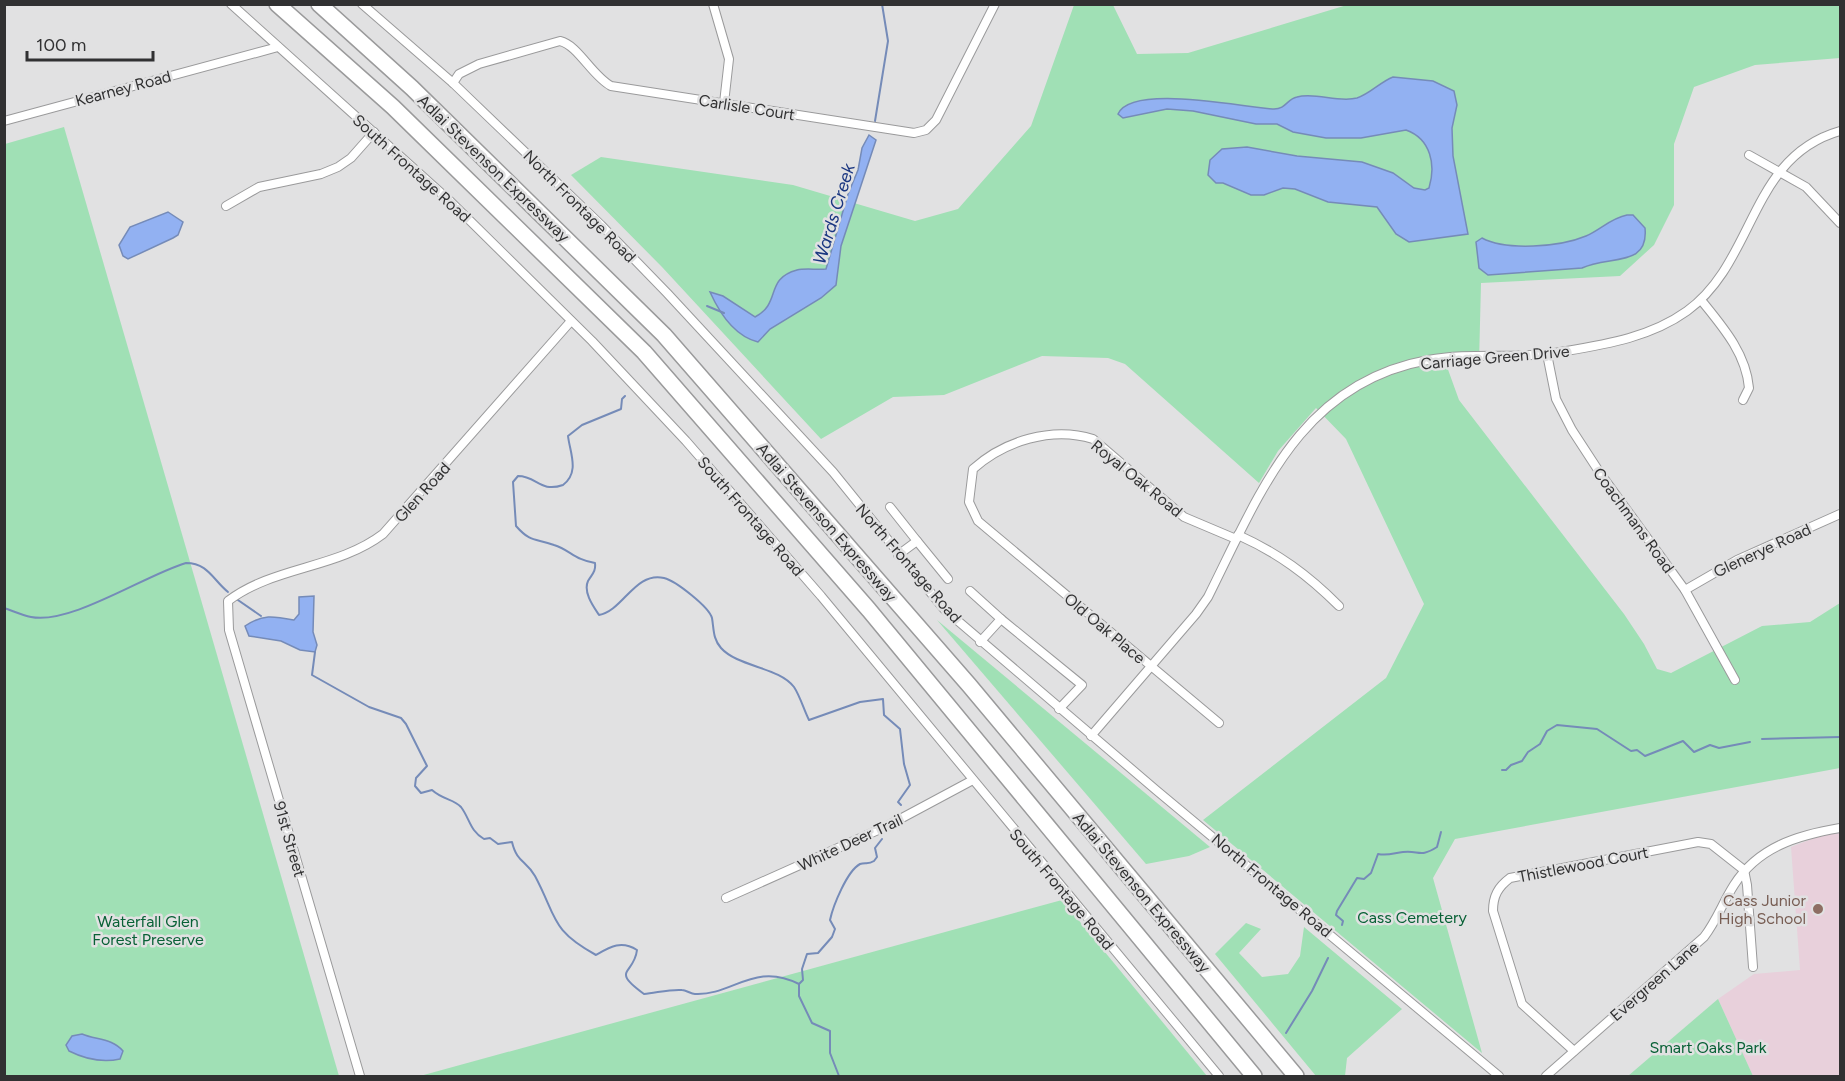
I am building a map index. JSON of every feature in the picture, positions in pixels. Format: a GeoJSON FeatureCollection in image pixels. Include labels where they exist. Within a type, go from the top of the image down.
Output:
{"type":"FeatureCollection","features":[{"type":"Feature","properties":{"kind":"highway","name":"Adlai Stevenson Expressway"},"geometry":{"type":"LineString","coordinates":[[277,4],[393,107],[644,352],[868,610],[1254,1077]]}},
{"type":"Feature","properties":{"kind":"highway","name":"Adlai Stevenson Expressway"},"geometry":{"type":"LineString","coordinates":[[319,4],[412,88],[664,335],[969,685],[1296,1077]]}},
{"type":"Feature","properties":{"kind":"street","name":"South Frontage Road"},"geometry":{"type":"LineString","coordinates":[[231,4],[485,235],[571,321],[736,496],[1219,1077]]}},
{"type":"Feature","properties":{"kind":"street","name":"North Frontage Road"},"geometry":{"type":"LineString","coordinates":[[362,4],[453,82],[601,225],[667,293],[833,472],[944,609],[1059,709],[1498,1077]]}},
{"type":"Feature","properties":{"kind":"street"},"geometry":{"type":"LineString","coordinates":[[713,4],[729,59],[724,103]]}},
{"type":"Feature","properties":{"kind":"street","name":"Carlisle Court"},"geometry":{"type":"LineString","coordinates":[[453,82],[459,74],[479,64],[560,41],[570,44],[602,81],[611,86],[906,133],[920,132],[936,120],[995,4]]}},
{"type":"Feature","properties":{"kind":"street","name":"Kearney Road"},"geometry":{"type":"LineString","coordinates":[[4,121],[278,47]]}},
{"type":"Feature","properties":{"kind":"street","name":"Carriage Green Drive"},"geometry":{"type":"LineString","coordinates":[[1091,736],[1152,667],[1208,597],[1272,471],[1292,442],[1331,403],[1352,387],[1392,369],[1429,360],[1547,354],[1623,341],[1673,320],[1701,300],[1725,270],[1779,170],[1806,146],[1840,131]]}},
{"type":"Feature","properties":{"kind":"street"},"geometry":{"type":"LineString","coordinates":[[226,206],[259,188],[321,174],[338,167],[351,158],[374,132]]}},
{"type":"Feature","properties":{"kind":"street"},"geometry":{"type":"LineString","coordinates":[[1749,154],[1779,170],[1818,197],[1840,224]]}},
{"type":"Feature","properties":{"kind":"street"},"geometry":{"type":"LineString","coordinates":[[1701,300],[1725,329],[1742,359],[1749,388],[1743,400]]}},
{"type":"Feature","properties":{"kind":"street","name":"Glen Road"},"geometry":{"type":"LineString","coordinates":[[228,601],[251,585],[346,556],[383,534],[571,321]]}},
{"type":"Feature","properties":{"kind":"street","name":"Coachmans Road"},"geometry":{"type":"LineString","coordinates":[[1547,354],[1556,399],[1572,430],[1600,473],[1685,590],[1735,680]]}},
{"type":"Feature","properties":{"kind":"street","name":"Royal Oak Road"},"geometry":{"type":"LineString","coordinates":[[991,534],[978,521],[970,508],[968,491],[973,469],[998,450],[1061,432],[1093,439],[1184,517],[1284,558],[1318,585],[1339,606]]}},
{"type":"Feature","properties":{"kind":"street"},"geometry":{"type":"LineString","coordinates":[[890,507],[948,579]]}},
{"type":"Feature","properties":{"kind":"street","name":"Glenerye Road"},"geometry":{"type":"LineString","coordinates":[[1685,590],[1737,560],[1840,514]]}},
{"type":"Feature","properties":{"kind":"street","name":"Old Oak Place"},"geometry":{"type":"LineString","coordinates":[[991,534],[1219,723]]}},
{"type":"Feature","properties":{"kind":"street"},"geometry":{"type":"LineString","coordinates":[[898,555],[917,541]]}},
{"type":"Feature","properties":{"kind":"street"},"geometry":{"type":"LineString","coordinates":[[970,591],[1082,685],[1059,709]]}},
{"type":"Feature","properties":{"kind":"street","name":"91st Street"},"geometry":{"type":"LineString","coordinates":[[228,601],[229,630],[360,1077]]}},
{"type":"Feature","properties":{"kind":"street"},"geometry":{"type":"LineString","coordinates":[[981,642],[1001,619]]}},
{"type":"Feature","properties":{"kind":"street","name":"White Deer Trail"},"geometry":{"type":"LineString","coordinates":[[726,898],[887,826],[971,781]]}},
{"type":"Feature","properties":{"kind":"street","name":"Evergreen Lane"},"geometry":{"type":"LineString","coordinates":[[1546,1077],[1704,937],[1715,923],[1744,870],[1758,856],[1791,840],[1840,828]]}},
{"type":"Feature","properties":{"kind":"street","name":"Thistlewood Court"},"geometry":{"type":"LineString","coordinates":[[1574,1051],[1527,1011],[1518,995],[1494,911],[1493,900],[1502,884],[1519,874],[1698,842],[1711,844],[1744,870]]}},
{"type":"Feature","properties":{"kind":"street"},"geometry":{"type":"LineString","coordinates":[[1744,870],[1753,968]]}},
{"type":"Feature","properties":{"kind":"shaded area","name":"Cass Junior High School"},"geometry":{"type":"Polygon","coordinates":[[[1840,833],[1840,1076],[1753,1076],[1718,999],[1754,974],[1800,970],[1791,847],[1822,835],[1840,833]]]}},
{"type":"Feature","properties":{"kind":"green space","name":"Cass Cemetery"},"geometry":{"type":"Polygon","coordinates":[[[1074,5],[1113,5],[1137,54],[1188,53],[1347,5],[1840,5],[1840,58],[1755,65],[1694,87],[1674,144],[1674,205],[1654,245],[1620,276],[1481,283],[1479,363],[1446,364],[1459,400],[1624,614],[1657,669],[1671,673],[1762,626],[1810,622],[1840,603],[1840,768],[1455,839],[1433,878],[1482,1053],[1203,820],[1386,678],[1424,604],[1346,439],[1316,408],[1278,451],[1259,483],[1125,364],[1108,358],[1042,356],[944,395],[893,397],[821,439],[662,267],[571,175],[601,157],[793,185],[915,221],[958,209],[1031,126],[1074,5]]]}},
{"type":"Feature","properties":{"kind":"green space","name":"Waterfall Glen Forest Preserve"},"geometry":{"type":"Polygon","coordinates":[[[64,127],[339,1076],[5,1076],[5,144],[64,127]]]}},
{"type":"Feature","properties":{"kind":"green space"},"geometry":{"type":"Polygon","coordinates":[[[937,620],[1210,847],[1189,856],[1146,864],[937,620]]]}},
{"type":"Feature","properties":{"kind":"green space"},"geometry":{"type":"Polygon","coordinates":[[[1062,900],[1207,1076],[420,1076],[1062,900]]]}},
{"type":"Feature","properties":{"kind":"green space"},"geometry":{"type":"Polygon","coordinates":[[[1246,923],[1261,929],[1239,953],[1262,977],[1288,974],[1300,956],[1304,927],[1402,1009],[1347,1058],[1345,1076],[1316,1076],[1215,954],[1246,923]]]}},
{"type":"Feature","properties":{"kind":"green space","name":"Smart Oaks Park"},"geometry":{"type":"Polygon","coordinates":[[[1718,999],[1753,1076],[1628,1076],[1718,999]]]}},
{"type":"Feature","properties":{"kind":"water"},"geometry":{"type":"Polygon","coordinates":[[[1393,77],[1433,81],[1454,91],[1457,105],[1452,128],[1453,156],[1468,234],[1409,242],[1396,234],[1377,207],[1328,202],[1295,189],[1283,188],[1264,195],[1251,195],[1223,183],[1216,183],[1208,175],[1210,160],[1222,149],[1247,147],[1297,156],[1362,162],[1393,173],[1414,188],[1425,190],[1429,188],[1432,170],[1429,154],[1421,140],[1406,130],[1361,138],[1326,138],[1293,132],[1277,124],[1256,124],[1193,111],[1167,109],[1123,118],[1118,114],[1128,105],[1144,100],[1190,100],[1274,109],[1294,98],[1304,96],[1350,99],[1362,96],[1393,77]]]}},
{"type":"Feature","properties":{"kind":"water"},"geometry":{"type":"Polygon","coordinates":[[[869,135],[876,140],[841,246],[836,285],[821,298],[770,329],[758,342],[749,339],[728,322],[710,292],[723,296],[755,317],[768,305],[776,285],[787,274],[800,269],[826,269],[848,194],[858,170],[862,148],[869,135]]]}},
{"type":"Feature","properties":{"kind":"water"},"geometry":{"type":"Polygon","coordinates":[[[168,212],[183,222],[178,235],[128,259],[123,256],[119,245],[130,227],[168,212]]]}},
{"type":"Feature","properties":{"kind":"water"},"geometry":{"type":"Polygon","coordinates":[[[1627,215],[1633,215],[1645,228],[1645,241],[1634,255],[1582,268],[1488,275],[1479,268],[1476,242],[1482,238],[1505,245],[1519,246],[1562,243],[1586,236],[1627,215]]]}},
{"type":"Feature","properties":{"kind":"water"},"geometry":{"type":"Polygon","coordinates":[[[314,596],[313,632],[317,645],[315,652],[300,650],[281,641],[249,636],[245,626],[257,619],[268,617],[294,620],[299,614],[299,597],[314,596]]]}},
{"type":"Feature","properties":{"kind":"water"},"geometry":{"type":"Polygon","coordinates":[[[82,1034],[109,1041],[119,1047],[123,1051],[120,1059],[94,1060],[69,1051],[66,1045],[72,1036],[82,1034]]]}},
{"type":"Feature","properties":{"kind":"waterway","name":"Wards Creek"},"geometry":{"type":"LineString","coordinates":[[875,121],[888,41],[882,4]]}},
{"type":"Feature","properties":{"kind":"waterway","name":"Wards Creek"},"geometry":{"type":"LineString","coordinates":[[707,306],[724,313]]}},
{"type":"Feature","properties":{"kind":"waterway","name":"Wards Creek"},"geometry":{"type":"LineString","coordinates":[[625,396],[622,399],[621,409],[582,425],[568,436],[573,468],[563,485],[549,487],[518,476],[513,482],[516,526],[530,538],[560,547],[582,560],[595,563],[587,590],[589,599],[599,615],[615,607],[645,580],[654,577],[664,578],[676,584],[699,601],[710,613],[718,645],[737,659],[787,680],[794,687],[809,720],[860,702],[883,699],[884,715],[900,729],[904,764],[910,785],[898,802],[901,805]]}},
{"type":"Feature","properties":{"kind":"waterway"},"geometry":{"type":"LineString","coordinates":[[4,608],[31,617],[66,614],[186,563],[205,569],[228,592]]}},
{"type":"Feature","properties":{"kind":"waterway"},"geometry":{"type":"LineString","coordinates":[[235,598],[261,616]]}},
{"type":"Feature","properties":{"kind":"waterway"},"geometry":{"type":"LineString","coordinates":[[315,652],[312,675],[369,707],[401,718],[406,724],[427,766],[416,778],[415,786],[421,793],[432,790],[458,804],[476,832],[484,839],[490,838],[498,844],[512,842],[516,854],[535,876],[557,922],[570,938],[596,955],[611,947],[621,945],[637,950],[626,976],[644,994],[677,990],[695,994],[708,993],[744,981],[769,976],[799,984]]}},
{"type":"Feature","properties":{"kind":"waterway"},"geometry":{"type":"LineString","coordinates":[[1502,770],[1522,761],[1528,752],[1540,744],[1547,731],[1557,725],[1597,729],[1631,751],[1637,750],[1645,756],[1683,741],[1694,752],[1710,745],[1719,748],[1750,742]]}},
{"type":"Feature","properties":{"kind":"waterway"},"geometry":{"type":"LineString","coordinates":[[1762,739],[1840,737]]}},
{"type":"Feature","properties":{"kind":"waterway"},"geometry":{"type":"LineString","coordinates":[[1342,925],[1343,921],[1336,915],[1337,911],[1357,878],[1364,879],[1371,873],[1378,854],[1427,852],[1437,847],[1441,832]]}},
{"type":"Feature","properties":{"kind":"waterway","name":"Wards Creek"},"geometry":{"type":"LineString","coordinates":[[839,1076],[830,1053],[830,1031],[812,1023],[799,996],[799,984],[803,980],[802,969],[807,954],[818,953],[832,937],[835,929],[830,920],[837,898],[850,874],[860,864],[874,861],[877,857],[875,848],[882,839]]}},
{"type":"Feature","properties":{"kind":"waterway"},"geometry":{"type":"LineString","coordinates":[[1286,1033],[1312,991],[1328,958]]}},
{"type":"Feature","properties":{"kind":"place","name":"Cass Junior High School"},"geometry":{"type":"Point","coordinates":[1818,909]}}]}
